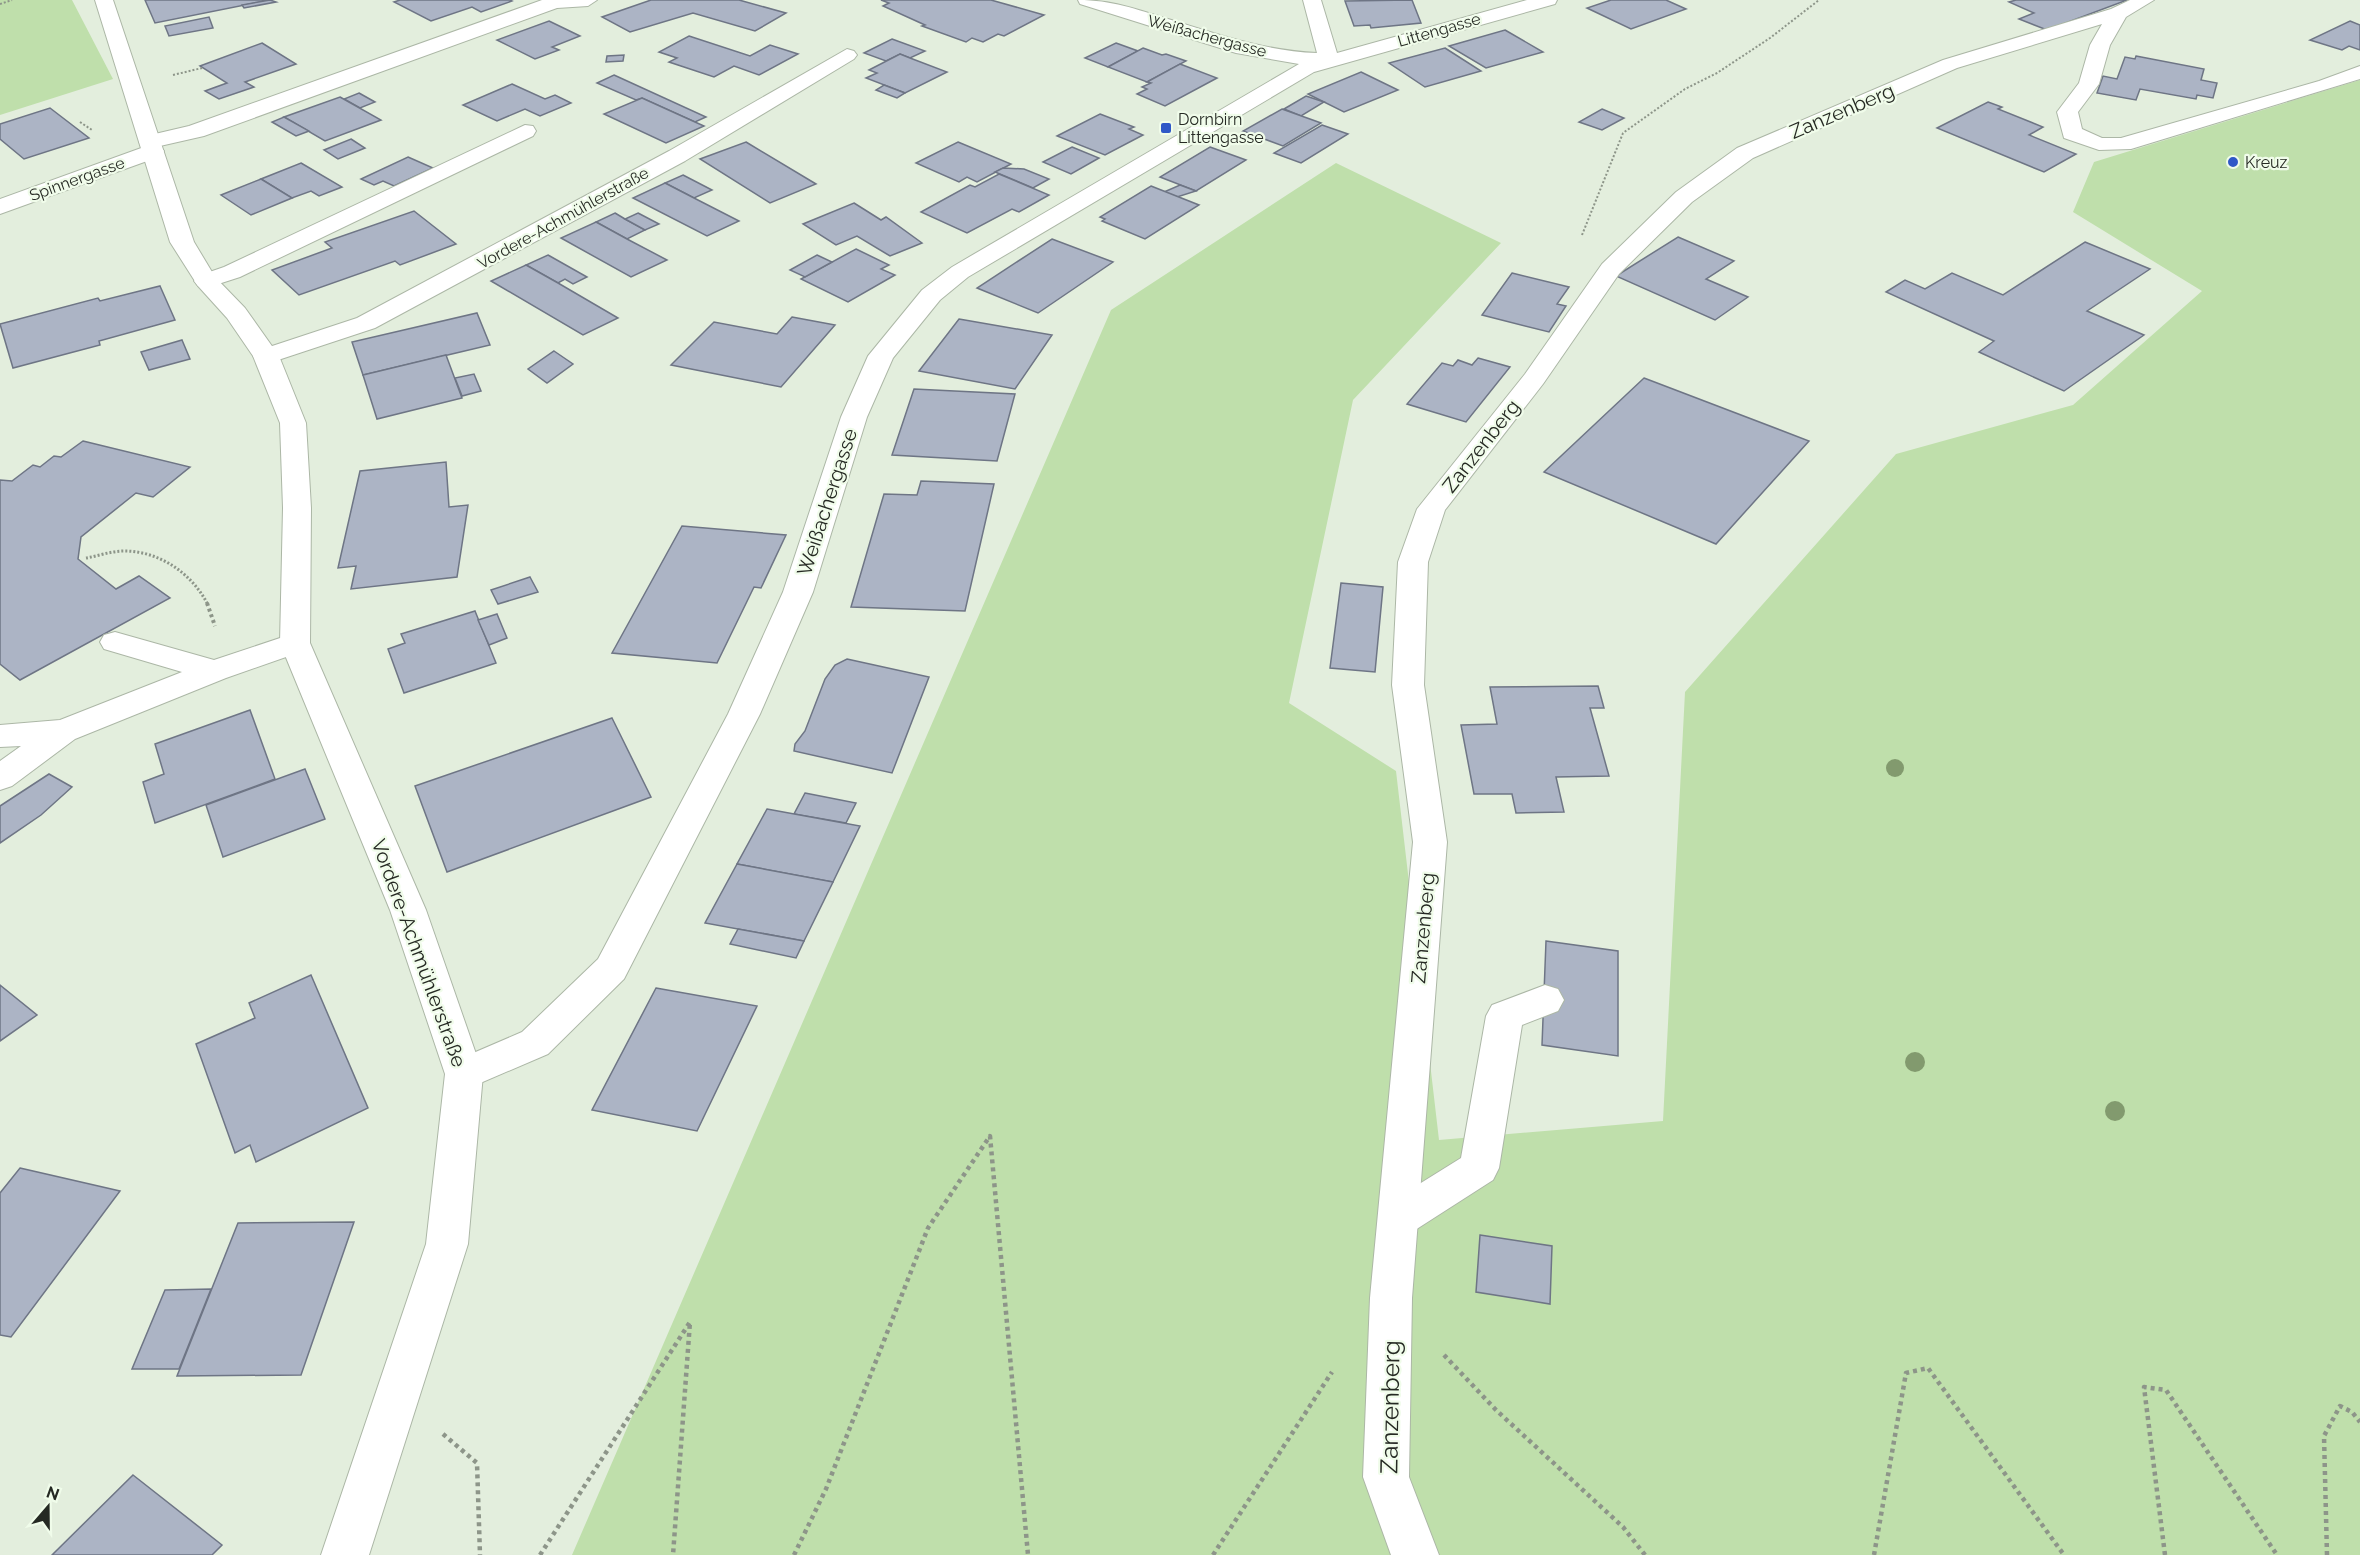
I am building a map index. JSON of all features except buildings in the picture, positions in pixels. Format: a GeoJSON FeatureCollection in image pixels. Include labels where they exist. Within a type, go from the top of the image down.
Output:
{"type":"FeatureCollection","features":[{"type":"Feature","properties":{"kind":"street","name":"Vordere-Achmühlerstraße"},"geometry":{"type":"LineString","coordinates":[[104,0],[182,242],[206,281],[236,313],[266,356],[293,423],[297,508],[295,643],[408,910],[464,1074],[447,1244],[345,1555]]}},
{"type":"Feature","properties":{"kind":"street"},"geometry":{"type":"LineString","coordinates":[[152,147],[554,2],[588,0]]}},
{"type":"Feature","properties":{"kind":"street","name":"Weißachergasse"},"geometry":{"type":"LineString","coordinates":[[1087,0],[1243,49],[1291,58],[1330,59]]}},
{"type":"Feature","properties":{"kind":"street"},"geometry":{"type":"LineString","coordinates":[[1312,0],[1323,46],[1330,59]]}},
{"type":"Feature","properties":{"kind":"street","name":"Littengasse"},"geometry":{"type":"LineString","coordinates":[[1330,59],[1548,0]]}},
{"type":"Feature","properties":{"kind":"street","name":"Zanzenberg"},"geometry":{"type":"LineString","coordinates":[[1415,1555],[1386,1477],[1392,1298],[1430,842],[1407,686],[1413,562],[1431,509],[1534,378],[1594,288],[1610,269],[1684,197],[1745,153],[1950,64],[2118,13],[2145,0]]}},
{"type":"Feature","properties":{"kind":"street"},"geometry":{"type":"LineString","coordinates":[[2118,13],[2100,45],[2089,84],[2067,112],[2072,133],[2099,144],[2123,144],[2215,115],[2326,85],[2360,72]]}},
{"type":"Feature","properties":{"kind":"street","name":"Vordere-Achmühlerstraße"},"geometry":{"type":"LineString","coordinates":[[266,356],[376,318],[677,156],[848,55]]}},
{"type":"Feature","properties":{"kind":"street","name":"Weißachergasse"},"geometry":{"type":"LineString","coordinates":[[464,1074],[535,1043],[611,969],[744,714],[798,592],[854,417],[880,356],[907,321],[931,295],[960,272],[1306,68],[1330,59]]}},
{"type":"Feature","properties":{"kind":"street"},"geometry":{"type":"LineString","coordinates":[[206,281],[232,272],[525,131]]}},
{"type":"Feature","properties":{"kind":"street","name":"Spinnergasse"},"geometry":{"type":"LineString","coordinates":[[0,207],[152,147]]}},
{"type":"Feature","properties":{"kind":"street"},"geometry":{"type":"LineString","coordinates":[[115,642],[215,671]]}},
{"type":"Feature","properties":{"kind":"street"},"geometry":{"type":"LineString","coordinates":[[0,777],[64,731],[215,671],[295,643]]}},
{"type":"Feature","properties":{"kind":"street"},"geometry":{"type":"LineString","coordinates":[[0,736],[64,731]]}},
{"type":"Feature","properties":{"kind":"street"},"geometry":{"type":"LineString","coordinates":[[1398,1219],[1479,1168],[1504,1016],[1545,1000]]}},
{"type":"Feature","properties":{"kind":"path"},"geometry":{"type":"LineString","coordinates":[[0,4],[12,0]]}},
{"type":"Feature","properties":{"kind":"path"},"geometry":{"type":"LineString","coordinates":[[1594,288],[1579,281],[1578,253],[1582,233],[1623,133],[1684,89],[1717,73],[1770,38],[1818,0]]}},
{"type":"Feature","properties":{"kind":"path"},"geometry":{"type":"LineString","coordinates":[[165,77],[202,68]]}},
{"type":"Feature","properties":{"kind":"path"},"geometry":{"type":"LineString","coordinates":[[86,558],[123,551],[154,556],[194,579],[212,608],[217,639],[215,671]]}},
{"type":"Feature","properties":{"kind":"path"},"geometry":{"type":"LineString","coordinates":[[794,1555],[826,1489],[928,1228],[990,1136],[1028,1555]]}},
{"type":"Feature","properties":{"kind":"path"},"geometry":{"type":"LineString","coordinates":[[540,1555],[690,1322],[673,1555]]}},
{"type":"Feature","properties":{"kind":"path"},"geometry":{"type":"LineString","coordinates":[[1874,1555],[1906,1373],[1928,1368],[2064,1555]]}},
{"type":"Feature","properties":{"kind":"path"},"geometry":{"type":"LineString","coordinates":[[2165,1555],[2144,1387],[2166,1390],[2277,1555]]}},
{"type":"Feature","properties":{"kind":"path"},"geometry":{"type":"LineString","coordinates":[[2327,1555],[2324,1436],[2340,1406],[2352,1412],[2360,1422]]}},
{"type":"Feature","properties":{"kind":"path"},"geometry":{"type":"LineString","coordinates":[[436,1428],[477,1464],[480,1555]]}},
{"type":"Feature","properties":{"kind":"green space"},"geometry":{"type":"Polygon","coordinates":[[[0,0],[72,0],[113,79],[0,115],[0,0]]]}},
{"type":"Feature","properties":{"kind":"green space"},"geometry":{"type":"Polygon","coordinates":[[[2360,80],[2360,1555],[572,1555],[1111,310],[1336,163],[1501,243],[1353,400],[1289,703],[1396,771],[1439,1140],[1663,1121],[1685,692],[1896,454],[2073,405],[2202,291],[2073,212],[2094,162],[2360,80]]]}},
{"type":"Feature","properties":{"kind":"place","name":"Dornbirn Littengasse"},"geometry":{"type":"Point","coordinates":[1166,128]}},
{"type":"Feature","properties":{"kind":"place","name":"Kreuz"},"geometry":{"type":"Point","coordinates":[2233,162]}}]}
